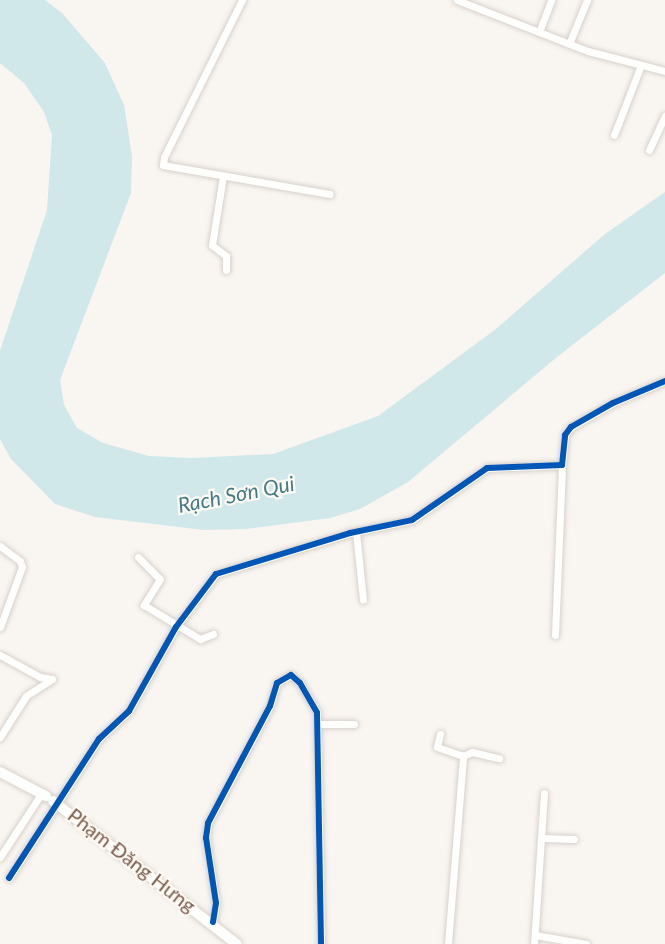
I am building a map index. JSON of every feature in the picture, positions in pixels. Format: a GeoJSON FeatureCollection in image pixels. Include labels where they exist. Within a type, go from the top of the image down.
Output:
{"type":"FeatureCollection","features":[{"type":"Feature","properties":{"kind":"street"},"geometry":{"type":"LineString","coordinates":[[242,0],[163,161],[170,169],[224,176],[329,195]]}},
{"type":"Feature","properties":{"kind":"street"},"geometry":{"type":"LineString","coordinates":[[457,0],[569,44],[665,71]]}},
{"type":"Feature","properties":{"kind":"street"},"geometry":{"type":"LineString","coordinates":[[539,32],[551,0]]}},
{"type":"Feature","properties":{"kind":"street"},"geometry":{"type":"LineString","coordinates":[[569,44],[586,0]]}},
{"type":"Feature","properties":{"kind":"street"},"geometry":{"type":"LineString","coordinates":[[614,135],[641,65]]}},
{"type":"Feature","properties":{"kind":"street"},"geometry":{"type":"LineString","coordinates":[[649,150],[665,116]]}},
{"type":"Feature","properties":{"kind":"street"},"geometry":{"type":"LineString","coordinates":[[224,176],[212,245],[226,256],[226,270]]}},
{"type":"Feature","properties":{"kind":"street"},"geometry":{"type":"LineString","coordinates":[[555,634],[565,435],[571,426],[613,403],[665,381]]}},
{"type":"Feature","properties":{"kind":"street"},"geometry":{"type":"LineString","coordinates":[[0,857],[99,739],[129,711],[172,624],[221,571],[356,532],[412,520],[481,470],[562,465]]}},
{"type":"Feature","properties":{"kind":"street"},"geometry":{"type":"LineString","coordinates":[[356,532],[363,600]]}},
{"type":"Feature","properties":{"kind":"street"},"geometry":{"type":"LineString","coordinates":[[0,546],[20,561],[22,567],[0,627]]}},
{"type":"Feature","properties":{"kind":"street"},"geometry":{"type":"LineString","coordinates":[[138,557],[160,579],[144,605],[200,639],[213,634]]}},
{"type":"Feature","properties":{"kind":"street"},"geometry":{"type":"LineString","coordinates":[[0,656],[40,677],[52,679],[26,696],[0,737]]}},
{"type":"Feature","properties":{"kind":"street"},"geometry":{"type":"LineString","coordinates":[[213,922],[216,903],[206,832],[281,678],[286,675],[296,678],[315,707],[318,724],[321,944]]}},
{"type":"Feature","properties":{"kind":"street"},"geometry":{"type":"LineString","coordinates":[[318,724],[354,724]]}},
{"type":"Feature","properties":{"kind":"street"},"geometry":{"type":"LineString","coordinates":[[440,734],[437,747],[463,756],[472,752],[499,758]]}},
{"type":"Feature","properties":{"kind":"street"},"geometry":{"type":"LineString","coordinates":[[448,944],[463,756]]}},
{"type":"Feature","properties":{"kind":"street","name":"Phạm Đăng Hưng"},"geometry":{"type":"LineString","coordinates":[[0,772],[49,799],[213,922],[237,944]]}},
{"type":"Feature","properties":{"kind":"street"},"geometry":{"type":"LineString","coordinates":[[534,944],[544,793]]}},
{"type":"Feature","properties":{"kind":"street"},"geometry":{"type":"LineString","coordinates":[[9,878],[49,799]]}},
{"type":"Feature","properties":{"kind":"street"},"geometry":{"type":"LineString","coordinates":[[542,837],[574,839]]}},
{"type":"Feature","properties":{"kind":"street"},"geometry":{"type":"LineString","coordinates":[[535,935],[586,944]]}},
{"type":"Feature","properties":{"kind":"water","name":"Rạch Sơn Qui"},"geometry":{"type":"Polygon","coordinates":[[[0,0],[45,0],[62,13],[105,63],[124,105],[132,156],[131,193],[60,380],[64,405],[77,428],[103,443],[149,456],[192,458],[273,454],[378,416],[496,329],[605,234],[665,192],[665,273],[557,357],[408,482],[360,509],[330,518],[246,529],[204,530],[95,517],[55,504],[11,459],[0,439],[0,351],[47,210],[52,135],[44,112],[24,83],[0,63],[0,0]]]}},
{"type":"Feature","properties":{"kind":"cycle path"},"geometry":{"type":"LineString","coordinates":[[9,878],[99,739],[129,711],[176,627],[216,574],[350,533],[412,520],[487,468],[562,465],[565,435],[571,427],[613,403],[665,381]]}},
{"type":"Feature","properties":{"kind":"cycle path"},"geometry":{"type":"LineString","coordinates":[[213,922],[216,903],[206,838],[208,823],[270,706],[277,683],[291,675],[300,683],[317,713],[321,944]]}}]}
